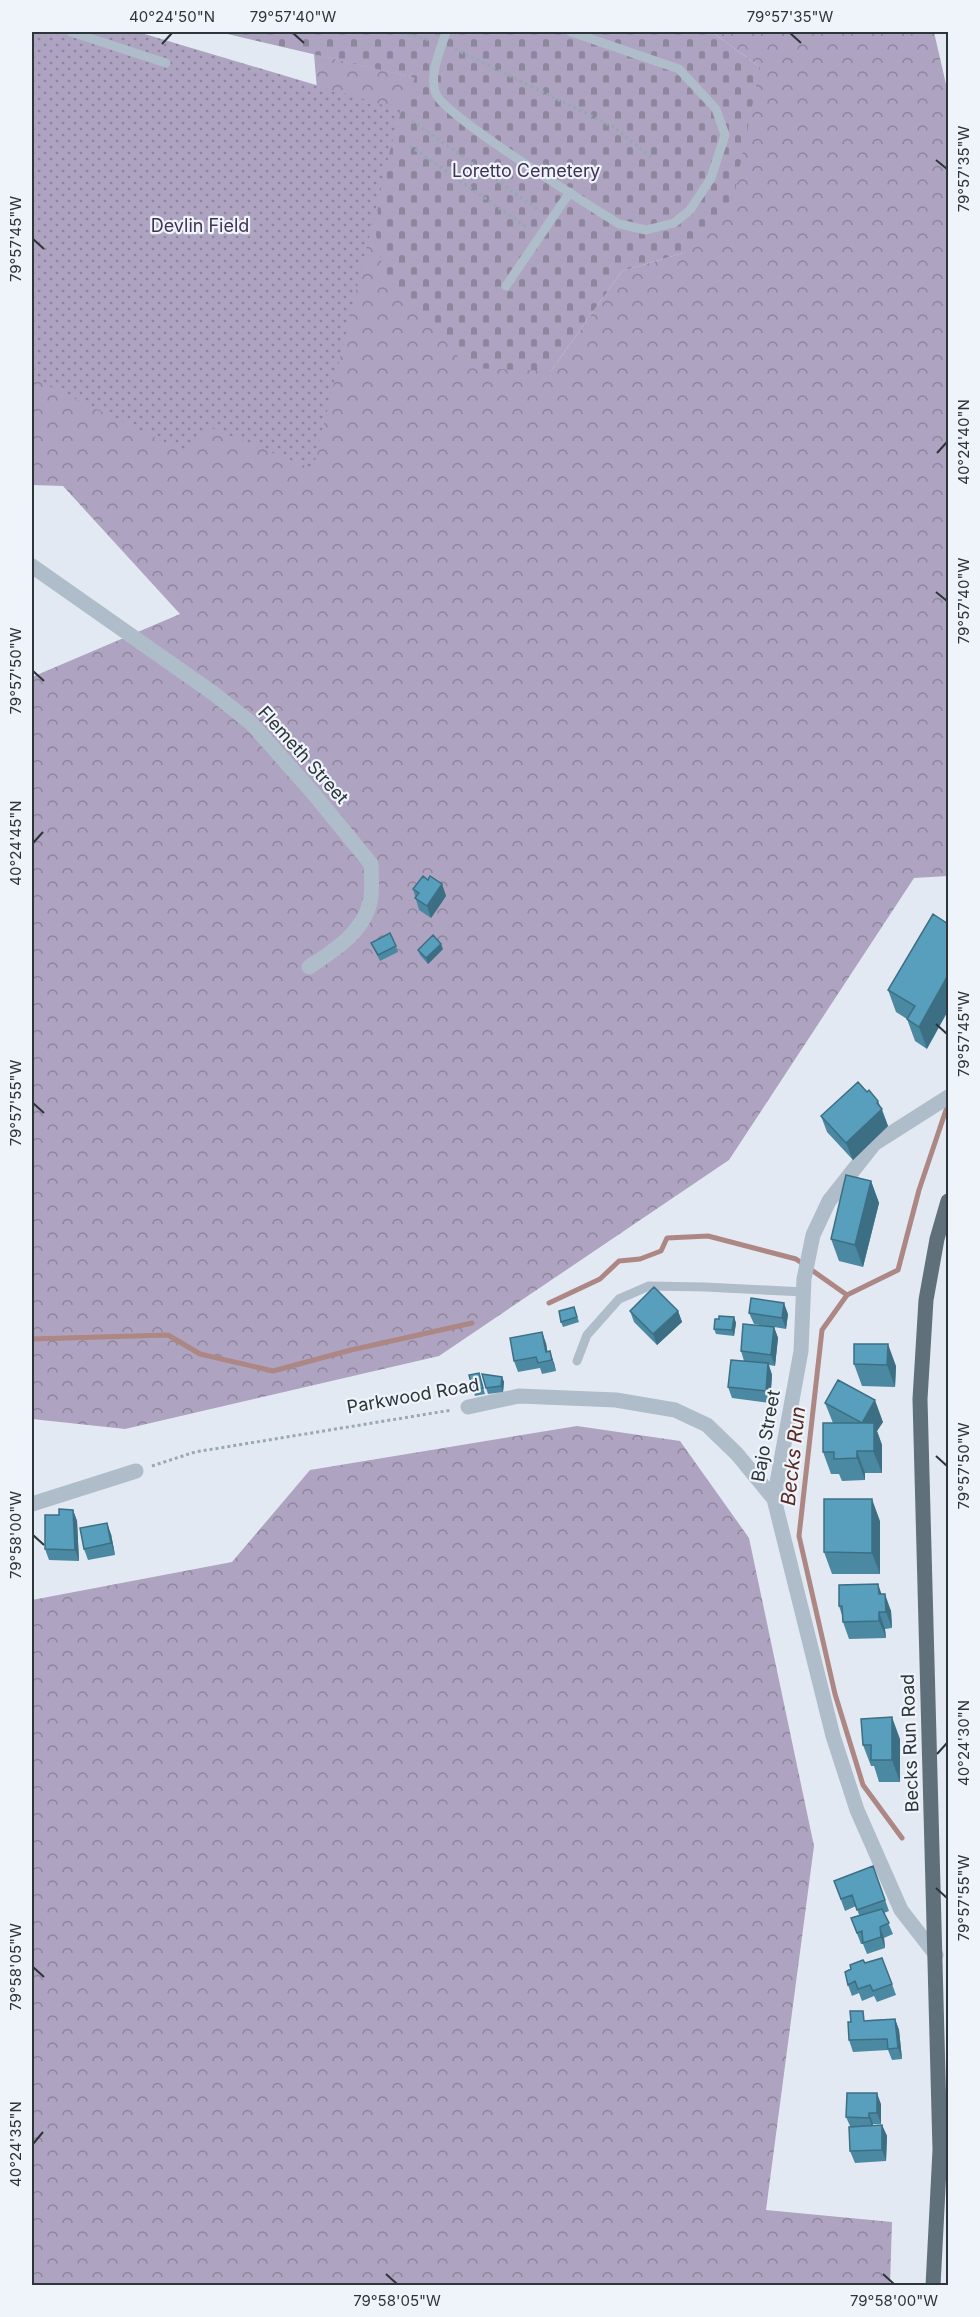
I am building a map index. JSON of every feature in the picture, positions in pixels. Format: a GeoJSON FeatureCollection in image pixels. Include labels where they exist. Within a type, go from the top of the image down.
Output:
{"type":"FeatureCollection","features":[{"type":"Feature","properties":{"kind":"main road","name":"Becks Run Road"},"geometry":{"type":"LineString","coordinates":[[933,2286],[940,2150],[920,1399],[926,1300],[937,1239],[948,1202]]}},
{"type":"Feature","properties":{"kind":"street","name":"Flemeth Street"},"geometry":{"type":"LineString","coordinates":[[32,566],[213,693],[251,723],[371,864],[370,902],[361,924],[340,946],[309,967]]}},
{"type":"Feature","properties":{"kind":"street","name":"Bajo Street"},"geometry":{"type":"LineString","coordinates":[[936,1955],[901,1910],[857,1810],[833,1736],[774,1499],[801,1351],[804,1286],[813,1235],[829,1201],[873,1144],[948,1096]]}},
{"type":"Feature","properties":{"kind":"street","name":"Parkwood Road"},"geometry":{"type":"LineString","coordinates":[[468,1407],[519,1396],[616,1400],[675,1410],[707,1425],[737,1454],[774,1499]]}},
{"type":"Feature","properties":{"kind":"street"},"geometry":{"type":"LineString","coordinates":[[32,1504],[136,1471]]}},
{"type":"Feature","properties":{"kind":"lane"},"geometry":{"type":"LineString","coordinates":[[71,32],[166,63]]}},
{"type":"Feature","properties":{"kind":"lane"},"geometry":{"type":"LineString","coordinates":[[446,32],[435,69],[434,87],[437,96],[466,123],[619,225],[646,230],[674,223],[690,210],[711,178],[725,135],[716,109],[679,69],[571,32]]}},
{"type":"Feature","properties":{"kind":"lane"},"geometry":{"type":"LineString","coordinates":[[506,286],[570,192]]}},
{"type":"Feature","properties":{"kind":"lane"},"geometry":{"type":"LineString","coordinates":[[578,1361],[587,1335],[619,1299],[649,1286],[804,1286]]}},
{"type":"Feature","properties":{"kind":"path"},"geometry":{"type":"LineString","coordinates":[[396,32],[443,43],[614,127],[652,158]]}},
{"type":"Feature","properties":{"kind":"path"},"geometry":{"type":"LineString","coordinates":[[412,121],[551,219]]}},
{"type":"Feature","properties":{"kind":"path"},"geometry":{"type":"LineString","coordinates":[[410,146],[539,236]]}},
{"type":"Feature","properties":{"kind":"path","name":"Parkwood Road"},"geometry":{"type":"LineString","coordinates":[[136,1471],[195,1452],[468,1407]]}},
{"type":"Feature","properties":{"kind":"green space","name":"Devlin Field"},"geometry":{"type":"Polygon","coordinates":[[[32,32],[138,32],[400,110],[313,469],[211,428],[183,451],[32,378],[32,32]]]}},
{"type":"Feature","properties":{"kind":"green space","name":"Loretto Cemetery"},"geometry":{"type":"Polygon","coordinates":[[[219,32],[712,32],[760,67],[734,196],[683,253],[622,271],[551,371],[468,368],[383,269],[376,235],[381,174],[389,143],[415,78],[219,32]]]}},
{"type":"Feature","properties":{"kind":"green space"},"geometry":{"type":"Polygon","coordinates":[[[712,32],[934,32],[948,93],[948,876],[914,878],[729,1160],[439,1356],[125,1429],[32,1419],[32,677],[180,614],[63,486],[32,485],[32,291],[324,174],[314,54],[416,78],[389,143],[551,371],[622,271],[683,253],[760,67],[712,32]]]}},
{"type":"Feature","properties":{"kind":"green space"},"geometry":{"type":"Polygon","coordinates":[[[577,1426],[680,1441],[749,1538],[814,1846],[766,2210],[892,2222],[890,2285],[32,2285],[32,1600],[232,1562],[310,1470],[577,1426]]]}},
{"type":"Feature","properties":{"kind":"building"},"geometry":{"type":"Polygon","coordinates":[[[423,876],[428,880],[430,876],[442,884],[427,906],[415,898],[419,893],[413,889],[423,876]]]}},
{"type":"Feature","properties":{"kind":"building"},"geometry":{"type":"Polygon","coordinates":[[[933,914],[948,924],[948,975],[919,1027],[907,1019],[915,1006],[888,990],[933,914]]]}},
{"type":"Feature","properties":{"kind":"building"},"geometry":{"type":"Polygon","coordinates":[[[390,933],[396,946],[378,955],[371,943],[390,933]]]}},
{"type":"Feature","properties":{"kind":"building"},"geometry":{"type":"Polygon","coordinates":[[[433,935],[441,944],[426,958],[418,950],[433,935]]]}},
{"type":"Feature","properties":{"kind":"building"},"geometry":{"type":"Polygon","coordinates":[[[858,1082],[867,1092],[869,1090],[882,1109],[846,1143],[821,1116],[858,1082]]]}},
{"type":"Feature","properties":{"kind":"building"},"geometry":{"type":"Polygon","coordinates":[[[846,1175],[871,1181],[855,1245],[831,1239],[846,1175]]]}},
{"type":"Feature","properties":{"kind":"building"},"geometry":{"type":"Polygon","coordinates":[[[654,1287],[678,1311],[653,1334],[630,1311],[654,1287]]]}},
{"type":"Feature","properties":{"kind":"building"},"geometry":{"type":"Polygon","coordinates":[[[751,1298],[784,1303],[782,1318],[749,1313],[751,1298]]]}},
{"type":"Feature","properties":{"kind":"building"},"geometry":{"type":"Polygon","coordinates":[[[574,1307],[577,1317],[561,1322],[559,1311],[574,1307]]]}},
{"type":"Feature","properties":{"kind":"building"},"geometry":{"type":"Polygon","coordinates":[[[719,1316],[734,1317],[732,1330],[714,1329],[715,1319],[719,1319],[719,1316]]]}},
{"type":"Feature","properties":{"kind":"building"},"geometry":{"type":"Polygon","coordinates":[[[743,1324],[774,1327],[771,1355],[741,1351],[743,1324]]]}},
{"type":"Feature","properties":{"kind":"building"},"geometry":{"type":"Polygon","coordinates":[[[542,1332],[546,1352],[550,1351],[552,1360],[538,1363],[536,1357],[514,1361],[510,1338],[542,1332]]]}},
{"type":"Feature","properties":{"kind":"building"},"geometry":{"type":"Polygon","coordinates":[[[854,1344],[888,1344],[887,1365],[854,1364],[854,1344]]]}},
{"type":"Feature","properties":{"kind":"building"},"geometry":{"type":"Polygon","coordinates":[[[731,1360],[768,1363],[766,1391],[728,1387],[731,1360]]]}},
{"type":"Feature","properties":{"kind":"building"},"geometry":{"type":"Polygon","coordinates":[[[479,1373],[483,1388],[473,1390],[469,1375],[479,1373]]]}},
{"type":"Feature","properties":{"kind":"building"},"geometry":{"type":"Polygon","coordinates":[[[482,1374],[502,1377],[501,1386],[486,1388],[482,1374]]]}},
{"type":"Feature","properties":{"kind":"building"},"geometry":{"type":"Polygon","coordinates":[[[838,1380],[875,1400],[862,1423],[825,1403],[838,1380]]]}},
{"type":"Feature","properties":{"kind":"building"},"geometry":{"type":"Polygon","coordinates":[[[823,1423],[874,1423],[874,1451],[857,1451],[857,1458],[834,1459],[834,1452],[823,1452],[823,1423]]]}},
{"type":"Feature","properties":{"kind":"building"},"geometry":{"type":"Polygon","coordinates":[[[824,1499],[872,1499],[872,1553],[824,1552],[824,1499]]]}},
{"type":"Feature","properties":{"kind":"building"},"geometry":{"type":"Polygon","coordinates":[[[59,1509],[73,1510],[75,1550],[45,1549],[45,1515],[59,1515],[59,1509]]]}},
{"type":"Feature","properties":{"kind":"building"},"geometry":{"type":"Polygon","coordinates":[[[107,1523],[111,1543],[84,1549],[80,1528],[107,1523]]]}},
{"type":"Feature","properties":{"kind":"building"},"geometry":{"type":"Polygon","coordinates":[[[878,1584],[879,1594],[885,1594],[886,1612],[879,1612],[879,1621],[843,1622],[842,1606],[839,1606],[839,1585],[878,1584]]]}},
{"type":"Feature","properties":{"kind":"building"},"geometry":{"type":"Polygon","coordinates":[[[892,1717],[892,1760],[871,1760],[871,1745],[863,1745],[861,1719],[892,1717]]]}},
{"type":"Feature","properties":{"kind":"building"},"geometry":{"type":"Polygon","coordinates":[[[873,1866],[885,1900],[857,1910],[852,1895],[841,1899],[834,1881],[873,1866]]]}},
{"type":"Feature","properties":{"kind":"building"},"geometry":{"type":"Polygon","coordinates":[[[882,1909],[889,1923],[880,1927],[881,1937],[863,1943],[862,1931],[857,1933],[851,1918],[882,1909]]]}},
{"type":"Feature","properties":{"kind":"building"},"geometry":{"type":"Polygon","coordinates":[[[882,1958],[892,1984],[873,1991],[870,1985],[858,1989],[855,1981],[848,1985],[845,1972],[851,1969],[850,1965],[863,1960],[865,1963],[882,1958]]]}},
{"type":"Feature","properties":{"kind":"building"},"geometry":{"type":"Polygon","coordinates":[[[850,2011],[863,2011],[864,2021],[895,2019],[898,2048],[888,2049],[887,2039],[849,2040],[850,2011]]]}},
{"type":"Feature","properties":{"kind":"building"},"geometry":{"type":"Polygon","coordinates":[[[847,2093],[877,2093],[877,2113],[869,2113],[869,2118],[846,2117],[847,2093]]]}},
{"type":"Feature","properties":{"kind":"building"},"geometry":{"type":"Polygon","coordinates":[[[882,2125],[882,2150],[850,2151],[849,2127],[882,2125]]]}},
{"type":"Feature","properties":{"kind":"waterway","name":"Becks Run"},"geometry":{"type":"LineString","coordinates":[[902,1838],[863,1785],[835,1694],[799,1536],[822,1330],[847,1295],[898,1270],[919,1190],[948,1104]]}},
{"type":"Feature","properties":{"kind":"waterway"},"geometry":{"type":"LineString","coordinates":[[549,1303],[600,1279],[619,1261],[640,1259],[661,1251],[667,1238],[708,1236],[796,1259],[847,1295]]}},
{"type":"Feature","properties":{"kind":"waterway"},"geometry":{"type":"LineString","coordinates":[[32,1339],[168,1335],[200,1354],[273,1371],[351,1350],[472,1323]]}}]}
